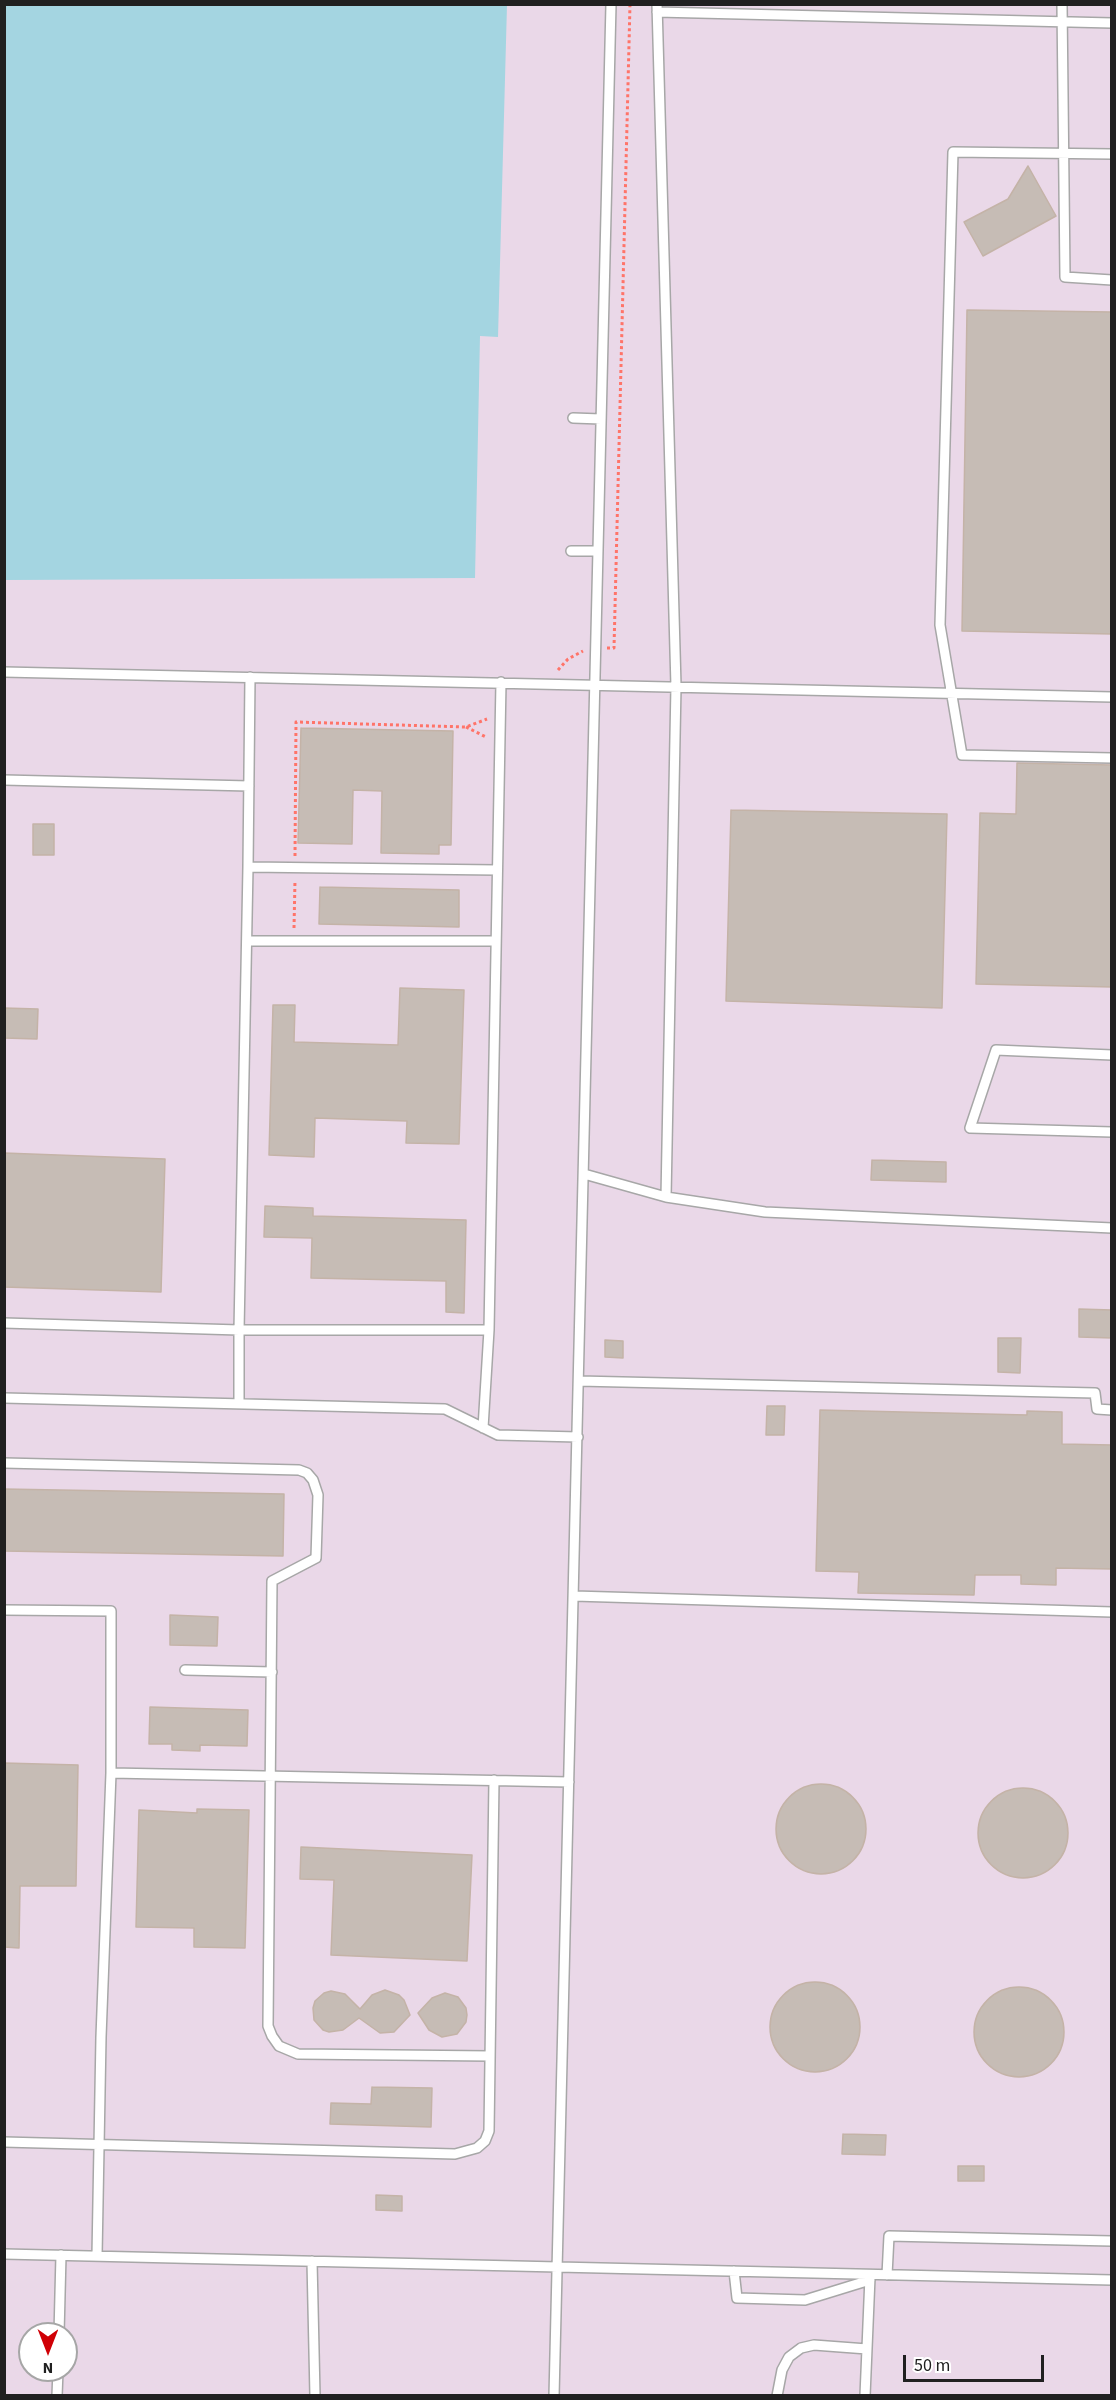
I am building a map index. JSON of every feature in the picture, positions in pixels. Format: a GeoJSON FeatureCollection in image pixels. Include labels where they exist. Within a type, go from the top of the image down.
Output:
{"type":"FeatureCollection","features":[{"type":"Feature","properties":{"kind":"lane"},"geometry":{"type":"LineString","coordinates":[[554,2396],[611,4]]}},
{"type":"Feature","properties":{"kind":"lane"},"geometry":{"type":"LineString","coordinates":[[1062,4],[1065,277],[1112,280]]}},
{"type":"Feature","properties":{"kind":"lane"},"geometry":{"type":"LineString","coordinates":[[666,1197],[676,686],[657,8],[1112,23]]}},
{"type":"Feature","properties":{"kind":"lane"},"geometry":{"type":"LineString","coordinates":[[1112,154],[953,152],[940,625],[962,755],[1112,758]]}},
{"type":"Feature","properties":{"kind":"lane"},"geometry":{"type":"LineString","coordinates":[[573,418],[601,419]]}},
{"type":"Feature","properties":{"kind":"lane"},"geometry":{"type":"LineString","coordinates":[[571,551],[598,551]]}},
{"type":"Feature","properties":{"kind":"lane"},"geometry":{"type":"LineString","coordinates":[[4,672],[1112,697]]}},
{"type":"Feature","properties":{"kind":"lane"},"geometry":{"type":"LineString","coordinates":[[239,1404],[250,677]]}},
{"type":"Feature","properties":{"kind":"lane"},"geometry":{"type":"LineString","coordinates":[[483,1428],[489,1330],[501,682]]}},
{"type":"Feature","properties":{"kind":"lane"},"geometry":{"type":"LineString","coordinates":[[4,780],[249,786]]}},
{"type":"Feature","properties":{"kind":"lane"},"geometry":{"type":"LineString","coordinates":[[248,867],[497,870]]}},
{"type":"Feature","properties":{"kind":"lane"},"geometry":{"type":"LineString","coordinates":[[247,941],[496,941]]}},
{"type":"Feature","properties":{"kind":"lane"},"geometry":{"type":"LineString","coordinates":[[1112,1054],[996,1050],[970,1128],[1112,1132]]}},
{"type":"Feature","properties":{"kind":"lane"},"geometry":{"type":"LineString","coordinates":[[584,1174],[666,1197],[765,1212],[1112,1228]]}},
{"type":"Feature","properties":{"kind":"lane"},"geometry":{"type":"LineString","coordinates":[[4,1323],[239,1330],[489,1330]]}},
{"type":"Feature","properties":{"kind":"lane"},"geometry":{"type":"LineString","coordinates":[[579,1381],[1095,1393],[1097,1409],[1112,1410]]}},
{"type":"Feature","properties":{"kind":"lane"},"geometry":{"type":"LineString","coordinates":[[4,1398],[445,1409],[498,1435],[578,1437]]}},
{"type":"Feature","properties":{"kind":"lane"},"geometry":{"type":"LineString","coordinates":[[4,1463],[299,1470],[307,1473],[313,1480],[318,1495],[316,1558],[272,1581],[268,2026],[279,2046],[298,2054],[490,2056]]}},
{"type":"Feature","properties":{"kind":"lane"},"geometry":{"type":"LineString","coordinates":[[574,1596],[1112,1612]]}},
{"type":"Feature","properties":{"kind":"lane"},"geometry":{"type":"LineString","coordinates":[[4,1610],[111,1611],[111,1773],[97,2256]]}},
{"type":"Feature","properties":{"kind":"lane"},"geometry":{"type":"LineString","coordinates":[[185,1670],[272,1672]]}},
{"type":"Feature","properties":{"kind":"lane"},"geometry":{"type":"LineString","coordinates":[[111,1773],[569,1782]]}},
{"type":"Feature","properties":{"kind":"lane"},"geometry":{"type":"LineString","coordinates":[[4,2142],[443,2154],[466,2153],[477,2148],[485,2141],[489,2131],[494,1780]]}},
{"type":"Feature","properties":{"kind":"lane"},"geometry":{"type":"LineString","coordinates":[[887,2274],[889,2236],[1112,2241]]}},
{"type":"Feature","properties":{"kind":"lane"},"geometry":{"type":"LineString","coordinates":[[4,2254],[734,2271],[870,2277]]}},
{"type":"Feature","properties":{"kind":"lane"},"geometry":{"type":"LineString","coordinates":[[59,2322],[61,2255]]}},
{"type":"Feature","properties":{"kind":"lane"},"geometry":{"type":"LineString","coordinates":[[312,2261],[315,2396]]}},
{"type":"Feature","properties":{"kind":"lane"},"geometry":{"type":"LineString","coordinates":[[734,2271],[737,2298],[805,2300],[870,2277],[887,2274],[1112,2280]]}},
{"type":"Feature","properties":{"kind":"lane"},"geometry":{"type":"LineString","coordinates":[[865,2396],[870,2277]]}},
{"type":"Feature","properties":{"kind":"lane"},"geometry":{"type":"LineString","coordinates":[[777,2396],[782,2370],[789,2357],[801,2348],[814,2345],[867,2349]]}},
{"type":"Feature","properties":{"kind":"path"},"geometry":{"type":"LineString","coordinates":[[556,684],[558,670],[580,651],[614,648],[630,4]]}},
{"type":"Feature","properties":{"kind":"path"},"geometry":{"type":"LineString","coordinates":[[294,941],[296,722],[466,727],[500,714]]}},
{"type":"Feature","properties":{"kind":"path"},"geometry":{"type":"LineString","coordinates":[[466,727],[500,743]]}},
{"type":"Feature","properties":{"kind":"shaded area"},"geometry":{"type":"Polygon","coordinates":[[[5,5],[1111,5],[1111,2395],[5,2396],[5,5]]]}},
{"type":"Feature","properties":{"kind":"water"},"geometry":{"type":"Polygon","coordinates":[[[4,5],[507,5],[498,337],[480,336],[475,578],[5,580],[4,5]]]}},
{"type":"Feature","properties":{"kind":"building"},"geometry":{"type":"Polygon","coordinates":[[[1028,166],[1056,216],[983,256],[964,222],[1008,199],[1028,166]]]}},
{"type":"Feature","properties":{"kind":"building"},"geometry":{"type":"Polygon","coordinates":[[[967,310],[1112,312],[1112,634],[962,631],[967,310]]]}},
{"type":"Feature","properties":{"kind":"building"},"geometry":{"type":"Polygon","coordinates":[[[301,728],[453,731],[451,845],[439,845],[439,854],[381,853],[382,791],[353,790],[352,844],[298,843],[301,728]]]}},
{"type":"Feature","properties":{"kind":"building"},"geometry":{"type":"Polygon","coordinates":[[[1017,763],[1112,765],[1112,987],[976,984],[980,813],[1016,814],[1017,763]]]}},
{"type":"Feature","properties":{"kind":"building"},"geometry":{"type":"Polygon","coordinates":[[[731,810],[947,814],[942,1008],[726,1001],[731,810]]]}},
{"type":"Feature","properties":{"kind":"building"},"geometry":{"type":"Polygon","coordinates":[[[33,824],[54,824],[54,855],[33,855],[33,824]]]}},
{"type":"Feature","properties":{"kind":"building"},"geometry":{"type":"Polygon","coordinates":[[[320,887],[459,890],[459,927],[319,924],[320,887]]]}},
{"type":"Feature","properties":{"kind":"building"},"geometry":{"type":"Polygon","coordinates":[[[400,988],[464,990],[459,1144],[406,1143],[407,1121],[315,1118],[314,1157],[269,1155],[273,1005],[295,1005],[294,1042],[398,1045],[400,988]]]}},
{"type":"Feature","properties":{"kind":"building"},"geometry":{"type":"Polygon","coordinates":[[[4,1008],[38,1009],[37,1039],[4,1038],[4,1008]]]}},
{"type":"Feature","properties":{"kind":"building"},"geometry":{"type":"Polygon","coordinates":[[[4,1153],[165,1159],[161,1292],[4,1287],[4,1153]]]}},
{"type":"Feature","properties":{"kind":"building"},"geometry":{"type":"Polygon","coordinates":[[[872,1160],[946,1162],[946,1182],[871,1180],[872,1160]]]}},
{"type":"Feature","properties":{"kind":"building"},"geometry":{"type":"Polygon","coordinates":[[[265,1206],[313,1208],[313,1216],[466,1220],[464,1313],[446,1312],[446,1281],[311,1278],[312,1238],[264,1237],[265,1206]]]}},
{"type":"Feature","properties":{"kind":"building"},"geometry":{"type":"Polygon","coordinates":[[[1079,1309],[1112,1310],[1112,1338],[1079,1337],[1079,1309]]]}},
{"type":"Feature","properties":{"kind":"building"},"geometry":{"type":"Polygon","coordinates":[[[998,1338],[1021,1338],[1020,1373],[998,1372],[998,1338]]]}},
{"type":"Feature","properties":{"kind":"building"},"geometry":{"type":"Polygon","coordinates":[[[605,1340],[623,1341],[623,1358],[605,1357],[605,1340]]]}},
{"type":"Feature","properties":{"kind":"building"},"geometry":{"type":"Polygon","coordinates":[[[767,1406],[785,1406],[784,1435],[766,1435],[767,1406]]]}},
{"type":"Feature","properties":{"kind":"building"},"geometry":{"type":"Polygon","coordinates":[[[820,1410],[1027,1415],[1027,1411],[1062,1412],[1062,1444],[1112,1445],[1112,1569],[1056,1568],[1056,1585],[1021,1584],[1021,1575],[975,1575],[974,1595],[858,1593],[859,1572],[816,1571],[820,1410]]]}},
{"type":"Feature","properties":{"kind":"building"},"geometry":{"type":"Polygon","coordinates":[[[4,1489],[284,1494],[283,1556],[4,1551],[4,1489]]]}},
{"type":"Feature","properties":{"kind":"building"},"geometry":{"type":"Polygon","coordinates":[[[170,1615],[218,1617],[217,1646],[170,1645],[170,1615]]]}},
{"type":"Feature","properties":{"kind":"building"},"geometry":{"type":"Polygon","coordinates":[[[150,1707],[248,1710],[247,1746],[200,1745],[200,1751],[172,1750],[172,1744],[149,1744],[150,1707]]]}},
{"type":"Feature","properties":{"kind":"building"},"geometry":{"type":"Polygon","coordinates":[[[4,1763],[78,1765],[76,1886],[20,1886],[19,1948],[4,1947],[4,1763]]]}},
{"type":"Feature","properties":{"kind":"building"},"geometry":{"type":"Polygon","coordinates":[[[821,1784],[838,1787],[853,1797],[863,1812],[866,1829],[863,1846],[853,1861],[838,1871],[821,1874],[804,1871],[789,1861],[779,1846],[776,1829],[779,1812],[789,1797],[804,1787],[821,1784]]]}},
{"type":"Feature","properties":{"kind":"building"},"geometry":{"type":"Polygon","coordinates":[[[1023,1788],[1040,1791],[1055,1801],[1065,1816],[1068,1833],[1065,1850],[1055,1865],[1040,1875],[1023,1878],[1006,1875],[991,1865],[981,1850],[978,1833],[981,1816],[991,1801],[1006,1791],[1023,1788]]]}},
{"type":"Feature","properties":{"kind":"building"},"geometry":{"type":"Polygon","coordinates":[[[197,1809],[249,1810],[245,1948],[194,1947],[194,1928],[136,1927],[139,1810],[197,1813],[197,1809]]]}},
{"type":"Feature","properties":{"kind":"building"},"geometry":{"type":"Polygon","coordinates":[[[301,1847],[472,1855],[467,1961],[331,1955],[334,1880],[300,1879],[301,1847]]]}},
{"type":"Feature","properties":{"kind":"building"},"geometry":{"type":"Polygon","coordinates":[[[815,1982],[832,1985],[847,1995],[857,2010],[860,2027],[857,2044],[847,2059],[832,2069],[815,2072],[798,2069],[783,2059],[773,2044],[770,2027],[773,2010],[783,1995],[798,1985],[815,1982]]]}},
{"type":"Feature","properties":{"kind":"building"},"geometry":{"type":"Polygon","coordinates":[[[1019,1987],[1036,1990],[1051,2000],[1061,2015],[1064,2032],[1061,2049],[1051,2064],[1036,2074],[1019,2077],[1002,2074],[987,2064],[977,2049],[974,2032],[977,2015],[987,2000],[1002,1990],[1019,1987]]]}},
{"type":"Feature","properties":{"kind":"building"},"geometry":{"type":"Polygon","coordinates":[[[385,1990],[399,1995],[404,2000],[410,2015],[394,2032],[380,2033],[359,2018],[343,2030],[329,2032],[323,2030],[314,2020],[315,2001],[324,1993],[331,1991],[345,1994],[360,2009],[372,1995],[385,1990]]]}},
{"type":"Feature","properties":{"kind":"building"},"geometry":{"type":"Polygon","coordinates":[[[445,1993],[458,1997],[466,2008],[467,2015],[466,2022],[457,2034],[442,2037],[429,2030],[418,2013],[432,1998],[445,1993]]]}},
{"type":"Feature","properties":{"kind":"building"},"geometry":{"type":"Polygon","coordinates":[[[372,2087],[432,2088],[431,2127],[330,2124],[331,2103],[371,2104],[372,2087]]]}},
{"type":"Feature","properties":{"kind":"building"},"geometry":{"type":"Polygon","coordinates":[[[843,2134],[886,2135],[885,2155],[842,2154],[843,2134]]]}},
{"type":"Feature","properties":{"kind":"building"},"geometry":{"type":"Polygon","coordinates":[[[958,2166],[984,2166],[984,2181],[958,2181],[958,2166]]]}},
{"type":"Feature","properties":{"kind":"building"},"geometry":{"type":"Polygon","coordinates":[[[376,2195],[402,2196],[402,2211],[376,2210],[376,2195]]]}}]}
